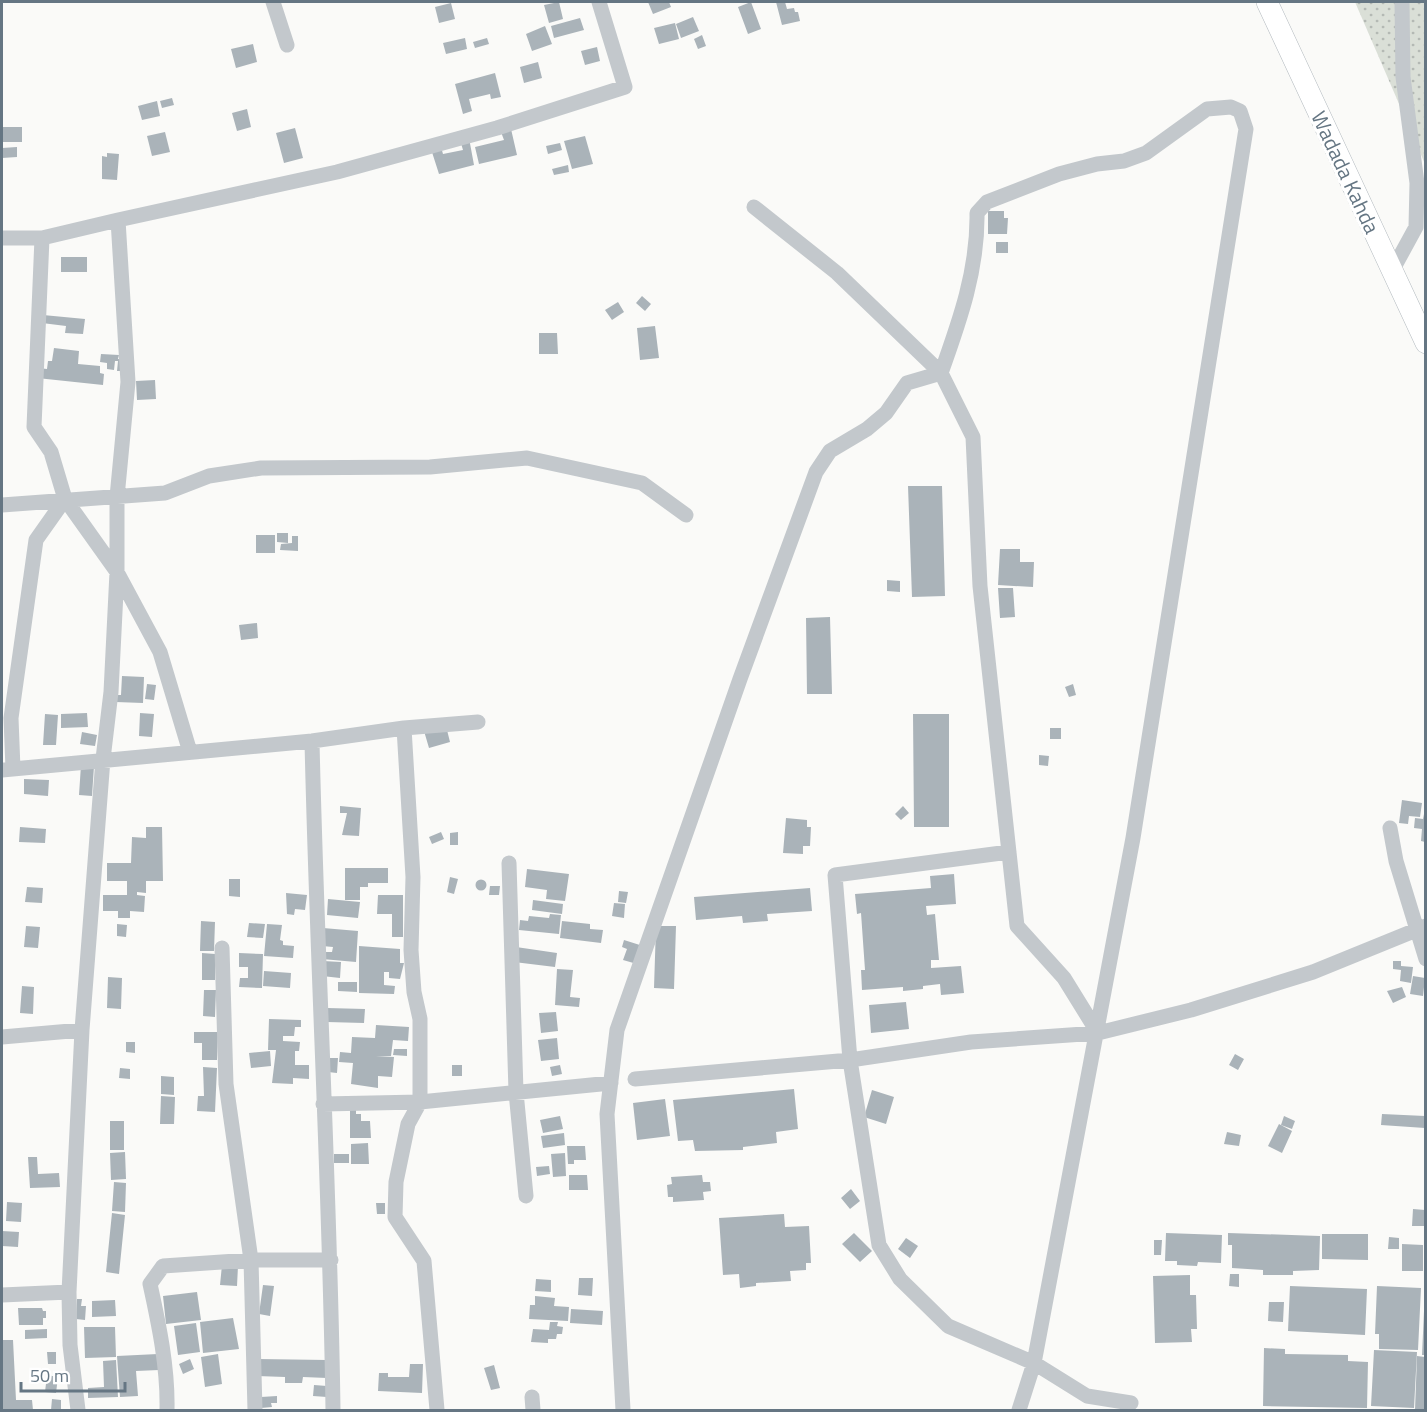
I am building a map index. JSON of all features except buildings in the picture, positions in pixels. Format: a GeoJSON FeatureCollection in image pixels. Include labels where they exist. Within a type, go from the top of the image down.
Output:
{"type":"FeatureCollection","features":[{"type":"Feature","properties":{"kind":"main road","name":"Wadada Kahda"},"geometry":{"type":"LineString","coordinates":[[1267,2],[1425,343]]}},
{"type":"Feature","properties":{"kind":"street"},"geometry":{"type":"LineString","coordinates":[[273,2],[287,45]]}},
{"type":"Feature","properties":{"kind":"street"},"geometry":{"type":"LineString","coordinates":[[2,238],[42,238],[348,169],[497,128],[625,87],[599,2]]}},
{"type":"Feature","properties":{"kind":"street"},"geometry":{"type":"LineString","coordinates":[[1392,271],[1416,227],[1417,183],[1403,77],[1402,2]]}},
{"type":"Feature","properties":{"kind":"street"},"geometry":{"type":"LineString","coordinates":[[941,373],[961,317],[977,247],[977,213],[987,202],[1059,174],[1098,164],[1124,161],[1146,153],[1207,109],[1231,107],[1240,111],[1246,129],[1135,826],[1098,1033],[1034,1363],[1019,1410]]}},
{"type":"Feature","properties":{"kind":"street"},"geometry":{"type":"LineString","coordinates":[[754,207],[837,273],[941,373],[973,437],[980,586],[1017,926],[1064,978],[1098,1033]]}},
{"type":"Feature","properties":{"kind":"street"},"geometry":{"type":"LineString","coordinates":[[78,1410],[70,1345],[69,1292],[82,1030],[103,759],[111,692],[117,572],[117,497],[128,382],[118,220]]}},
{"type":"Feature","properties":{"kind":"street"},"geometry":{"type":"LineString","coordinates":[[42,238],[34,427],[51,452],[65,499],[117,572],[160,652],[190,752]]}},
{"type":"Feature","properties":{"kind":"street"},"geometry":{"type":"LineString","coordinates":[[624,1410],[607,1114],[617,1030],[740,679],[816,471],[830,451],[867,429],[886,412],[907,383],[941,373]]}},
{"type":"Feature","properties":{"kind":"street"},"geometry":{"type":"LineString","coordinates":[[2,505],[165,493],[209,476],[261,468],[430,468],[527,458],[642,483],[686,515]]}},
{"type":"Feature","properties":{"kind":"street"},"geometry":{"type":"LineString","coordinates":[[65,499],[36,540],[11,718],[7,769],[312,741],[404,728],[478,722]]}},
{"type":"Feature","properties":{"kind":"street"},"geometry":{"type":"LineString","coordinates":[[404,728],[413,877],[411,950],[414,992],[420,1019],[420,1102],[408,1124],[396,1182],[395,1217],[424,1261],[437,1410]]}},
{"type":"Feature","properties":{"kind":"street"},"geometry":{"type":"LineString","coordinates":[[312,741],[323,1104],[331,1260],[333,1410]]}},
{"type":"Feature","properties":{"kind":"street"},"geometry":{"type":"LineString","coordinates":[[1390,828],[1396,861],[1422,928],[1425,959]]}},
{"type":"Feature","properties":{"kind":"street"},"geometry":{"type":"LineString","coordinates":[[1009,852],[835,875],[850,1060],[879,1245],[900,1279],[948,1326],[1034,1363],[1087,1396],[1131,1403]]}},
{"type":"Feature","properties":{"kind":"street"},"geometry":{"type":"LineString","coordinates":[[509,862],[516,1092],[526,1196]]}},
{"type":"Feature","properties":{"kind":"street"},"geometry":{"type":"LineString","coordinates":[[635,1079],[850,1060],[971,1042],[1098,1033],[1191,1010],[1313,972],[1422,928]]}},
{"type":"Feature","properties":{"kind":"street"},"geometry":{"type":"LineString","coordinates":[[222,948],[226,1084],[251,1260],[255,1410]]}},
{"type":"Feature","properties":{"kind":"street"},"geometry":{"type":"LineString","coordinates":[[2,1037],[82,1030]]}},
{"type":"Feature","properties":{"kind":"street"},"geometry":{"type":"LineString","coordinates":[[323,1104],[420,1102],[611,1083]]}},
{"type":"Feature","properties":{"kind":"street"},"geometry":{"type":"LineString","coordinates":[[167,1410],[167,1392],[158,1323],[150,1284],[154,1275],[163,1266],[251,1260],[331,1260]]}},
{"type":"Feature","properties":{"kind":"street"},"geometry":{"type":"LineString","coordinates":[[2,1295],[69,1292]]}},
{"type":"Feature","properties":{"kind":"shaded area"},"geometry":{"type":"Polygon","coordinates":[[[1355,2],[1425,2],[1425,164],[1355,2]]]}}]}
